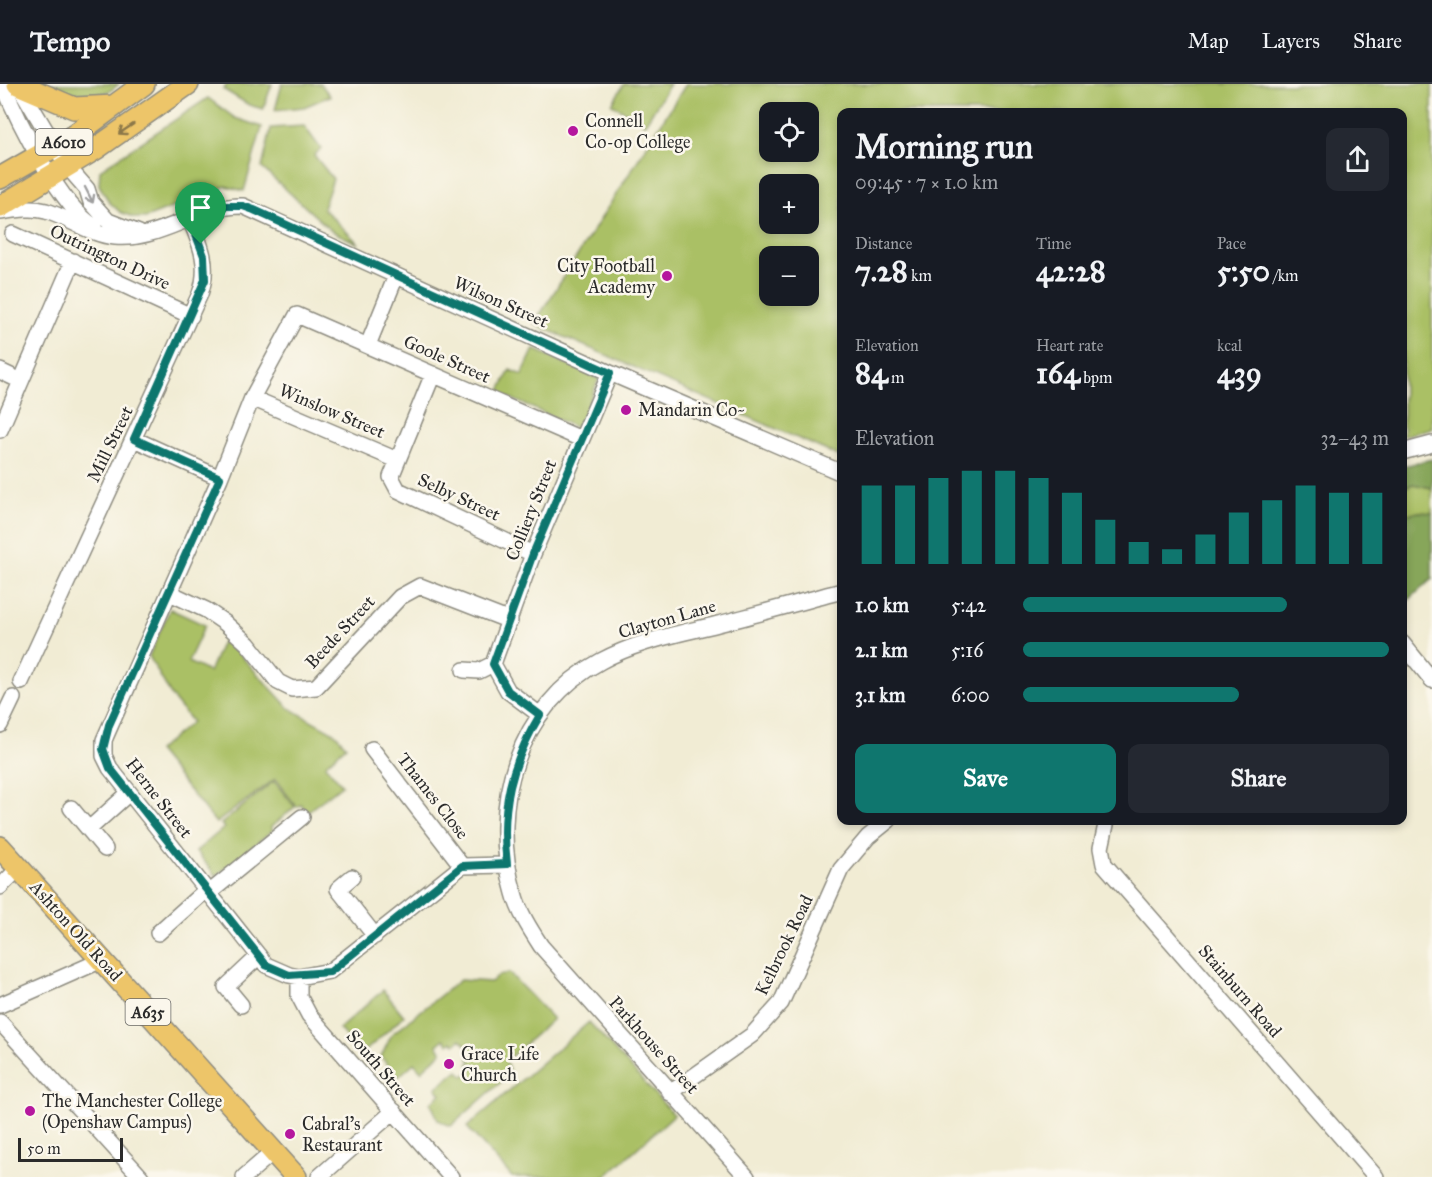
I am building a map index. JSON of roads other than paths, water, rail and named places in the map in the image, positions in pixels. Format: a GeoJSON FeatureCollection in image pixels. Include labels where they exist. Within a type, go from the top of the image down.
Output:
{"type":"FeatureCollection","features":[{"type":"Feature","properties":{"kind":"highway"},"geometry":{"type":"LineString","coordinates":[[18,84],[74,108],[114,106]]}},
{"type":"Feature","properties":{"kind":"highway","name":"A6010"},"geometry":{"type":"LineString","coordinates":[[0,178],[47,151],[144,84]]}},
{"type":"Feature","properties":{"kind":"highway","name":"A6010"},"geometry":{"type":"LineString","coordinates":[[0,207],[161,105],[188,84]]}},
{"type":"Feature","properties":{"kind":"highway","name":"Ashton Old Road"},"geometry":{"type":"LineString","coordinates":[[0,847],[296,1177]]}},
{"type":"Feature","properties":{"kind":"street"},"geometry":{"type":"LineString","coordinates":[[3,84],[59,171],[85,221],[115,237]]}},
{"type":"Feature","properties":{"kind":"street"},"geometry":{"type":"LineString","coordinates":[[18,84],[47,151]]}},
{"type":"Feature","properties":{"kind":"street"},"geometry":{"type":"LineString","coordinates":[[59,171],[87,189],[91,202],[108,221],[140,233]]}},
{"type":"Feature","properties":{"kind":"street","name":"Wilson Street"},"geometry":{"type":"LineString","coordinates":[[0,212],[25,209],[44,211],[115,237],[158,231],[224,206],[243,206],[610,373],[837,472]]}},
{"type":"Feature","properties":{"kind":"street","name":"Mill Street"},"geometry":{"type":"LineString","coordinates":[[21,682],[191,316],[205,280],[206,270],[201,244],[190,219]]}},
{"type":"Feature","properties":{"kind":"street","name":"Outrington Drive"},"geometry":{"type":"LineString","coordinates":[[13,234],[191,316]]}},
{"type":"Feature","properties":{"kind":"street"},"geometry":{"type":"LineString","coordinates":[[0,430],[73,261]]}},
{"type":"Feature","properties":{"kind":"street"},"geometry":{"type":"LineString","coordinates":[[368,345],[396,276]]}},
{"type":"Feature","properties":{"kind":"street","name":"Goole Street"},"geometry":{"type":"LineString","coordinates":[[297,315],[581,439]]}},
{"type":"Feature","properties":{"kind":"street","name":"Herne Street"},"geometry":{"type":"LineString","coordinates":[[297,315],[252,398],[220,478],[104,740],[104,756],[129,793],[207,892],[266,965],[276,971],[299,976],[330,972],[462,866]]}},
{"type":"Feature","properties":{"kind":"street"},"geometry":{"type":"LineString","coordinates":[[0,371],[21,381]]}},
{"type":"Feature","properties":{"kind":"street","name":"Colliery Street"},"geometry":{"type":"LineString","coordinates":[[493,664],[533,554],[610,373]]}},
{"type":"Feature","properties":{"kind":"street"},"geometry":{"type":"LineString","coordinates":[[397,460],[433,374]]}},
{"type":"Feature","properties":{"kind":"street","name":"Winslow Street"},"geometry":{"type":"LineString","coordinates":[[252,398],[397,460]]}},
{"type":"Feature","properties":{"kind":"street"},"geometry":{"type":"LineString","coordinates":[[134,439],[220,478]]}},
{"type":"Feature","properties":{"kind":"street"},"geometry":{"type":"LineString","coordinates":[[1407,451],[1432,444]]}},
{"type":"Feature","properties":{"kind":"street","name":"Selby Street"},"geometry":{"type":"LineString","coordinates":[[397,460],[391,477],[398,490],[533,554]]}},
{"type":"Feature","properties":{"kind":"street","name":"Beede Street"},"geometry":{"type":"LineString","coordinates":[[170,593],[216,616],[248,644],[278,682],[292,689],[316,687],[410,589],[420,586],[428,587],[510,621]]}},
{"type":"Feature","properties":{"kind":"street","name":"Clayton Lane"},"geometry":{"type":"LineString","coordinates":[[534,936],[513,893],[507,864],[504,839],[508,787],[524,742],[540,715],[567,682],[602,660],[654,640],[837,592]]}},
{"type":"Feature","properties":{"kind":"street"},"geometry":{"type":"LineString","coordinates":[[1407,649],[1432,680]]}},
{"type":"Feature","properties":{"kind":"street"},"geometry":{"type":"LineString","coordinates":[[464,670],[479,671],[493,664],[508,691],[540,715]]}},
{"type":"Feature","properties":{"kind":"street"},"geometry":{"type":"LineString","coordinates":[[0,725],[13,698]]}},
{"type":"Feature","properties":{"kind":"street","name":"Thames Close"},"geometry":{"type":"LineString","coordinates":[[372,749],[462,866]]}},
{"type":"Feature","properties":{"kind":"street"},"geometry":{"type":"LineString","coordinates":[[89,829],[129,793]]}},
{"type":"Feature","properties":{"kind":"street"},"geometry":{"type":"LineString","coordinates":[[71,808],[105,849]]}},
{"type":"Feature","properties":{"kind":"street"},"geometry":{"type":"LineString","coordinates":[[158,933],[302,817]]}},
{"type":"Feature","properties":{"kind":"street","name":"Kelbrook Road"},"geometry":{"type":"LineString","coordinates":[[670,1093],[752,1035],[781,1003],[841,869],[868,837],[883,825]]}},
{"type":"Feature","properties":{"kind":"street","name":"Stainburn Road"},"geometry":{"type":"LineString","coordinates":[[1106,825],[1101,848],[1104,864],[1376,1177]]}},
{"type":"Feature","properties":{"kind":"street"},"geometry":{"type":"LineString","coordinates":[[462,866],[507,864]]}},
{"type":"Feature","properties":{"kind":"street"},"geometry":{"type":"LineString","coordinates":[[0,887],[19,868]]}},
{"type":"Feature","properties":{"kind":"street"},"geometry":{"type":"LineString","coordinates":[[352,877],[338,889],[375,936]]}},
{"type":"Feature","properties":{"kind":"street","name":"Parkhouse Street"},"geometry":{"type":"LineString","coordinates":[[534,936],[670,1093],[747,1177]]}},
{"type":"Feature","properties":{"kind":"street"},"geometry":{"type":"LineString","coordinates":[[241,1005],[226,987],[259,956]]}},
{"type":"Feature","properties":{"kind":"street"},"geometry":{"type":"LineString","coordinates":[[0,1005],[102,960]]}},
{"type":"Feature","properties":{"kind":"street","name":"South Street"},"geometry":{"type":"LineString","coordinates":[[299,976],[302,1005],[452,1177]]}},
{"type":"Feature","properties":{"kind":"street"},"geometry":{"type":"LineString","coordinates":[[0,1022],[141,1177]]}},
{"type":"Feature","properties":{"kind":"street"},"geometry":{"type":"LineString","coordinates":[[320,1177],[394,1111]]}},
{"type":"Feature","properties":{"kind":"street"},"geometry":{"type":"LineString","coordinates":[[244,1177],[273,1152]]}},
{"type":"Feature","properties":{"kind":"place","name":"Connell Co-op College"},"geometry":{"type":"Point","coordinates":[573,131]}},
{"type":"Feature","properties":{"kind":"place","name":"City Football Academy"},"geometry":{"type":"Point","coordinates":[667,276]}},
{"type":"Feature","properties":{"kind":"place","name":"Mandarin Co~"},"geometry":{"type":"Point","coordinates":[626,410]}},
{"type":"Feature","properties":{"kind":"place","name":"Grace Life Church"},"geometry":{"type":"Point","coordinates":[449,1064]}},
{"type":"Feature","properties":{"kind":"place","name":"The Manchester College (Openshaw Campus)"},"geometry":{"type":"Point","coordinates":[30,1111]}},
{"type":"Feature","properties":{"kind":"place","name":"Cabral's Restaurant"},"geometry":{"type":"Point","coordinates":[290,1134]}}]}
